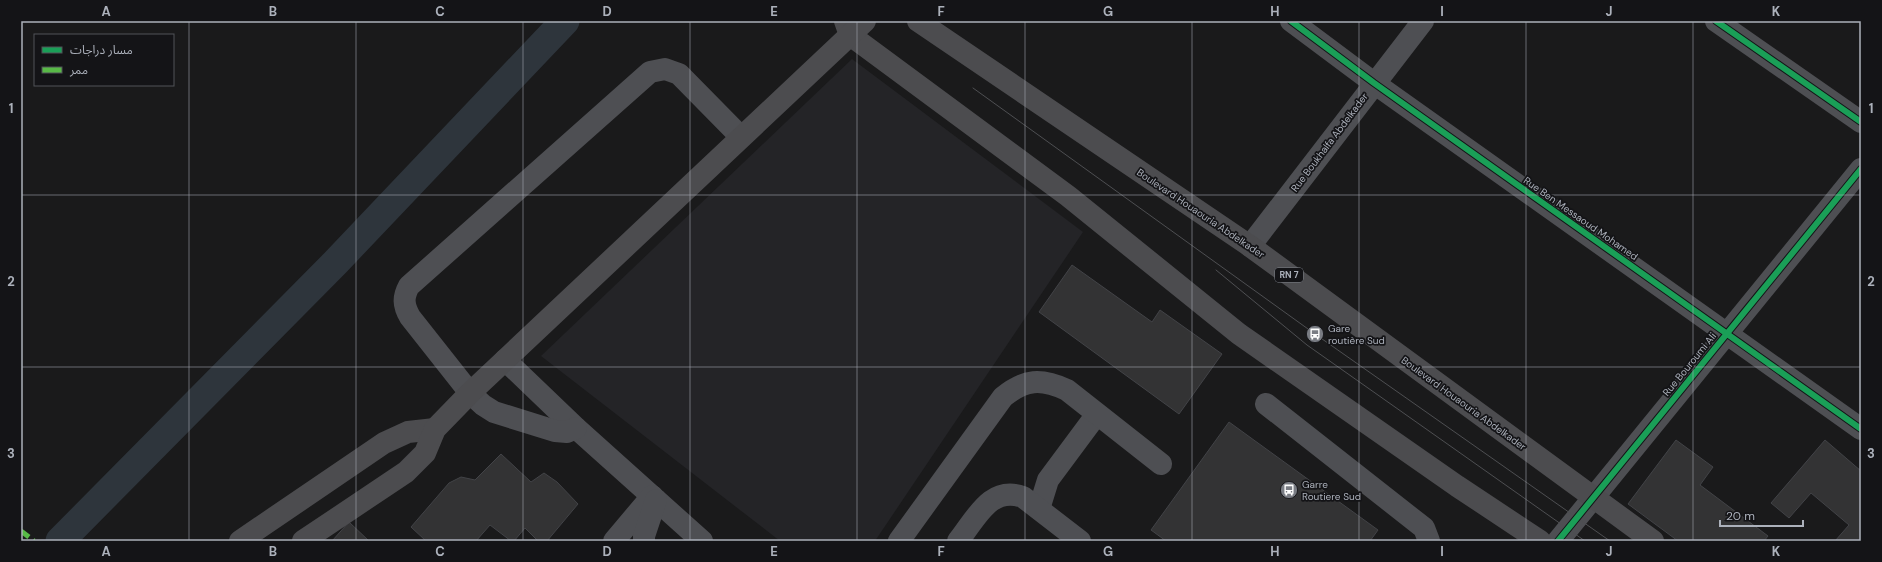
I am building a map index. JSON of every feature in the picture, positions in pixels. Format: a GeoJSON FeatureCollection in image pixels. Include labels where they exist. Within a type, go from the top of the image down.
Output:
{"type":"FeatureCollection","features":[{"type":"Feature","properties":{"kind":"main road","name":"Boulevard Houaouria Abdelkader"},"geometry":{"type":"LineString","coordinates":[[918,21],[1250,246],[1653,541]]}},
{"type":"Feature","properties":{"kind":"main road"},"geometry":{"type":"LineString","coordinates":[[303,541],[411,468],[425,453],[435,429],[470,393],[741,137],[853,26],[1068,196],[1239,334],[1457,486],[1540,541]]}},
{"type":"Feature","properties":{"kind":"main road"},"geometry":{"type":"LineString","coordinates":[[240,541],[384,443],[408,432],[435,429]]}},
{"type":"Feature","properties":{"kind":"street","name":"Rue Ben Messaoud Mohamed"},"geometry":{"type":"LineString","coordinates":[[1291,21],[1374,83],[1861,429]]}},
{"type":"Feature","properties":{"kind":"street","name":"Rue Boukhalfa Abdelkader"},"geometry":{"type":"LineString","coordinates":[[1250,246],[1423,21]]}},
{"type":"Feature","properties":{"kind":"street"},"geometry":{"type":"LineString","coordinates":[[1716,21],[1861,122]]}},
{"type":"Feature","properties":{"kind":"street"},"geometry":{"type":"LineString","coordinates":[[576,428],[560,432],[494,412],[470,393],[410,317],[404,301],[405,293],[409,286],[650,72],[665,69],[679,74],[741,137]]}},
{"type":"Feature","properties":{"kind":"street","name":"Rue Bouroumi Ali"},"geometry":{"type":"LineString","coordinates":[[1558,541],[1861,169]]}},
{"type":"Feature","properties":{"kind":"street"},"geometry":{"type":"LineString","coordinates":[[504,360],[576,428],[702,541]]}},
{"type":"Feature","properties":{"kind":"street"},"geometry":{"type":"LineString","coordinates":[[898,541],[1003,397],[1014,388],[1026,383],[1040,382],[1054,384],[1066,390],[1161,464]]}},
{"type":"Feature","properties":{"kind":"street"},"geometry":{"type":"LineString","coordinates":[[1266,404],[1424,528],[1429,541]]}},
{"type":"Feature","properties":{"kind":"street"},"geometry":{"type":"LineString","coordinates":[[1039,509],[1048,480],[1097,414]]}},
{"type":"Feature","properties":{"kind":"street"},"geometry":{"type":"LineString","coordinates":[[958,541],[989,502],[997,496],[1005,493],[1023,497],[1080,541]]}},
{"type":"Feature","properties":{"kind":"street"},"geometry":{"type":"LineString","coordinates":[[614,541],[654,498]]}},
{"type":"Feature","properties":{"kind":"street"},"geometry":{"type":"LineString","coordinates":[[644,541],[654,498]]}},
{"type":"Feature","properties":{"kind":"shaded area"},"geometry":{"type":"Polygon","coordinates":[[[852,59],[1083,232],[875,541],[780,541],[541,356],[852,59]]]}},
{"type":"Feature","properties":{"kind":"building"},"geometry":{"type":"Polygon","coordinates":[[[1072,265],[1152,322],[1160,310],[1222,354],[1179,414],[1039,312],[1072,265]]]}},
{"type":"Feature","properties":{"kind":"building"},"geometry":{"type":"Polygon","coordinates":[[[1229,422],[1378,530],[1370,541],[1166,541],[1151,530],[1229,422]]]}},
{"type":"Feature","properties":{"kind":"building"},"geometry":{"type":"Polygon","coordinates":[[[1676,440],[1713,467],[1700,485],[1768,536],[1764,541],[1678,541],[1628,504],[1676,440]]]}},
{"type":"Feature","properties":{"kind":"building"},"geometry":{"type":"Polygon","coordinates":[[[1825,440],[1861,471],[1861,541],[1835,541],[1849,525],[1811,493],[1789,518],[1771,503],[1825,440]]]}},
{"type":"Feature","properties":{"kind":"building"},"geometry":{"type":"Polygon","coordinates":[[[501,454],[531,482],[544,473],[557,482],[578,504],[547,541],[538,541],[525,528],[514,541],[511,541],[490,525],[476,541],[426,541],[411,527],[449,483],[461,477],[475,480],[501,454]]]}},
{"type":"Feature","properties":{"kind":"building"},"geometry":{"type":"Polygon","coordinates":[[[349,522],[369,541],[332,541],[349,522]]]}},
{"type":"Feature","properties":{"kind":"waterway"},"geometry":{"type":"LineString","coordinates":[[60,541],[336,262],[565,21]]}},
{"type":"Feature","properties":{"kind":"tram line"},"geometry":{"type":"LineString","coordinates":[[973,88],[1315,334],[1610,541]]}},
{"type":"Feature","properties":{"kind":"tram line"},"geometry":{"type":"LineString","coordinates":[[1216,270],[1307,345],[1585,541]]}},
{"type":"Feature","properties":{"kind":"marked path"},"geometry":{"type":"LineString","coordinates":[[21,531],[34,541]]}},
{"type":"Feature","properties":{"kind":"cycle path"},"geometry":{"type":"LineString","coordinates":[[1291,21],[1374,83],[1861,429]]}},
{"type":"Feature","properties":{"kind":"cycle path"},"geometry":{"type":"LineString","coordinates":[[1716,21],[1861,122]]}},
{"type":"Feature","properties":{"kind":"cycle path"},"geometry":{"type":"LineString","coordinates":[[1558,541],[1861,169]]}},
{"type":"Feature","properties":{"kind":"place","name":"Gare routière Sud"},"geometry":{"type":"Point","coordinates":[1315,334]}},
{"type":"Feature","properties":{"kind":"place","name":"Garre Routiere Sud"},"geometry":{"type":"Point","coordinates":[1289,490]}}]}
